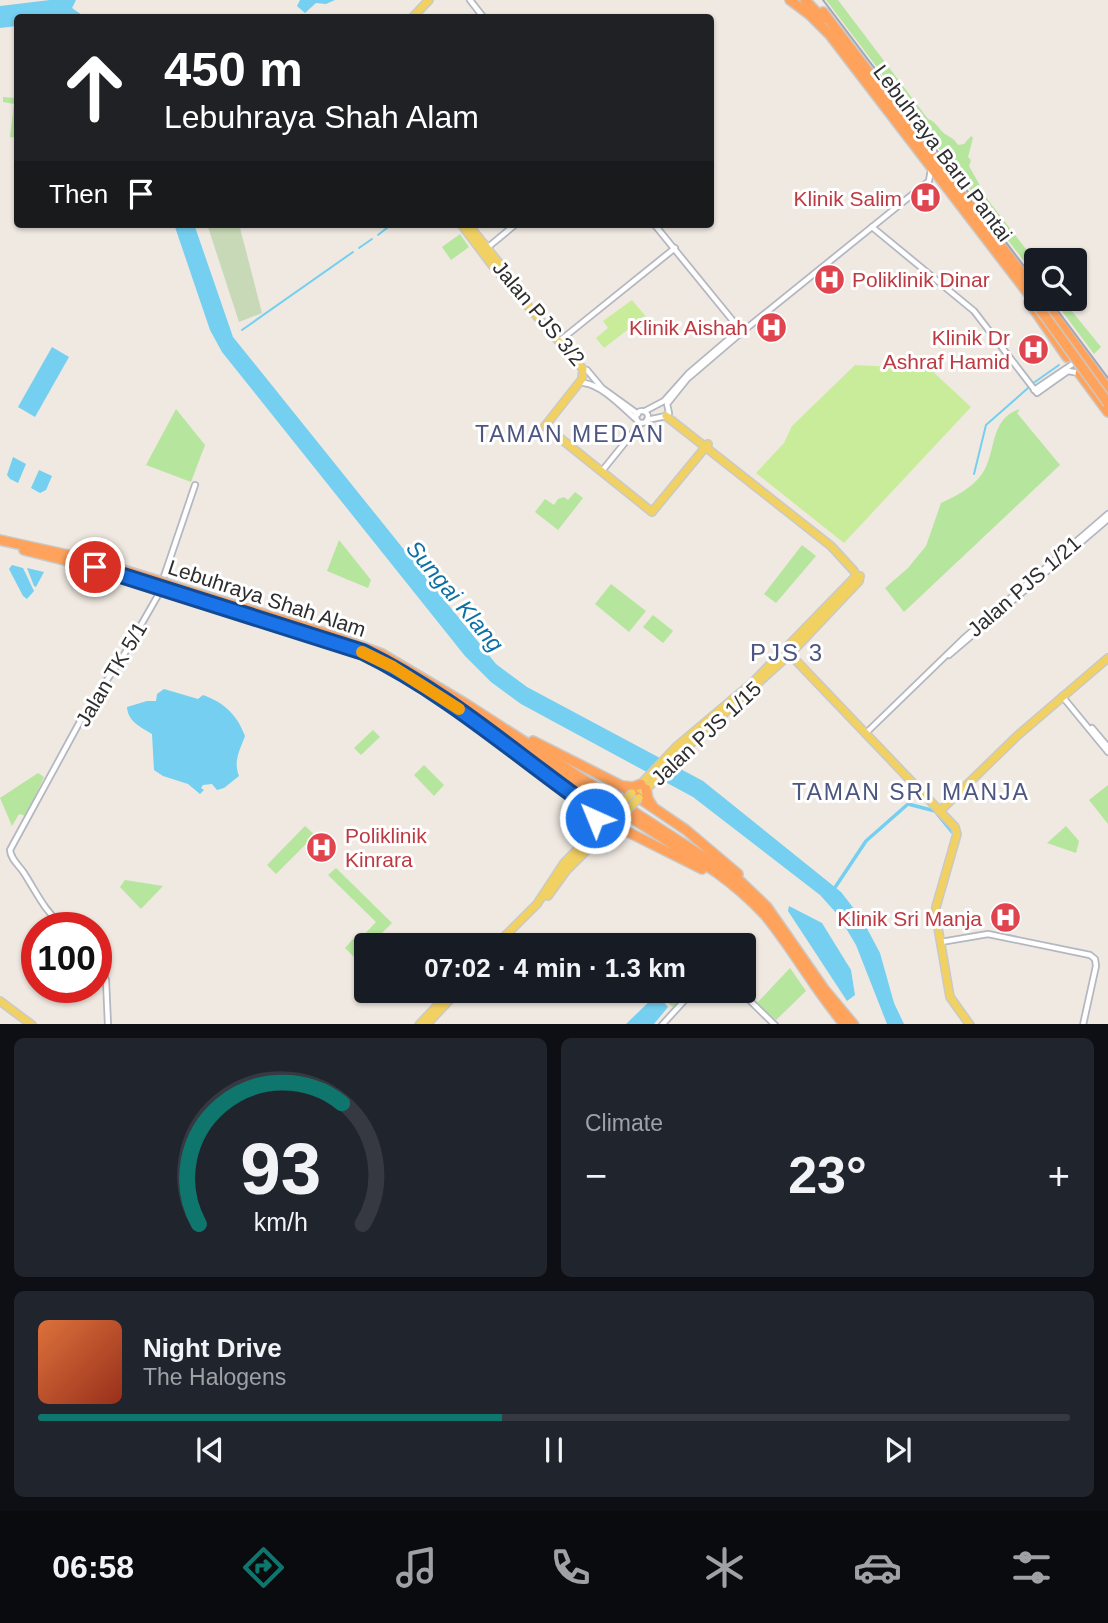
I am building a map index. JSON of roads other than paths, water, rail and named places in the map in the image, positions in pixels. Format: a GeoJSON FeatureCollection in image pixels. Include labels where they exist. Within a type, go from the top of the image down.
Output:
{"type":"FeatureCollection","features":[{"type":"Feature","properties":{"kind":"highway","name":"Lebuhraya Baru Pantai"},"geometry":{"type":"LineString","coordinates":[[790,0],[810,15],[830,36],[1024,286]]}},
{"type":"Feature","properties":{"kind":"highway","name":"Lebuhraya Baru Pantai"},"geometry":{"type":"LineString","coordinates":[[805,0],[840,38],[1024,282]]}},
{"type":"Feature","properties":{"kind":"highway"},"geometry":{"type":"LineString","coordinates":[[813,0],[1024,276]]}},
{"type":"Feature","properties":{"kind":"highway"},"geometry":{"type":"LineString","coordinates":[[1012,273],[1067,357],[1076,351],[1075,344]]}},
{"type":"Feature","properties":{"kind":"highway","name":"Lebuhraya Baru Pantai"},"geometry":{"type":"LineString","coordinates":[[1045,311],[1108,395]]}},
{"type":"Feature","properties":{"kind":"highway","name":"Lebuhraya Baru Pantai"},"geometry":{"type":"LineString","coordinates":[[1045,311],[1108,403]]}},
{"type":"Feature","properties":{"kind":"highway"},"geometry":{"type":"LineString","coordinates":[[1047,311],[1108,389]]}},
{"type":"Feature","properties":{"kind":"highway"},"geometry":{"type":"LineString","coordinates":[[1094,370],[1085,368],[1080,374],[1108,412]]}},
{"type":"Feature","properties":{"kind":"highway","name":"Lebuhraya Shah Alam"},"geometry":{"type":"LineString","coordinates":[[0,540],[91,560],[155,583]]}},
{"type":"Feature","properties":{"kind":"highway","name":"Lebuhraya Shah Alam"},"geometry":{"type":"LineString","coordinates":[[0,546],[95,567],[172,588],[357,644],[412,670],[729,873],[767,907],[824,989],[854,1024]]}},
{"type":"Feature","properties":{"kind":"highway","name":"Lebuhraya Shah Alam"},"geometry":{"type":"LineString","coordinates":[[172,588],[363,652],[393,667],[716,872],[740,890],[774,928],[819,993],[845,1024]]}},
{"type":"Feature","properties":{"kind":"highway"},"geometry":{"type":"LineString","coordinates":[[439,695],[611,821],[740,890]]}},
{"type":"Feature","properties":{"kind":"highway"},"geometry":{"type":"LineString","coordinates":[[466,704],[620,785],[708,847],[746,881],[779,916],[791,939]]}},
{"type":"Feature","properties":{"kind":"highway"},"geometry":{"type":"LineString","coordinates":[[620,785],[645,786],[648,799],[654,808]]}},
{"type":"Feature","properties":{"kind":"highway"},"geometry":{"type":"LineString","coordinates":[[590,807],[595,823],[594,839],[617,832],[628,832]]}},
{"type":"Feature","properties":{"kind":"main road"},"geometry":{"type":"LineString","coordinates":[[419,14],[431,0]]}},
{"type":"Feature","properties":{"kind":"main road"},"geometry":{"type":"LineString","coordinates":[[465,228],[486,247]]}},
{"type":"Feature","properties":{"kind":"main road"},"geometry":{"type":"LineString","coordinates":[[471,228],[486,247]]}},
{"type":"Feature","properties":{"kind":"main road","name":"Jalan PJS 3/2"},"geometry":{"type":"LineString","coordinates":[[486,247],[504,278],[585,376]]}},
{"type":"Feature","properties":{"kind":"main road","name":"Jalan PJS 3/2"},"geometry":{"type":"LineString","coordinates":[[486,247],[562,339],[585,376]]}},
{"type":"Feature","properties":{"kind":"main road"},"geometry":{"type":"LineString","coordinates":[[502,291],[504,278]]}},
{"type":"Feature","properties":{"kind":"main road"},"geometry":{"type":"LineString","coordinates":[[585,376],[545,426],[652,512],[706,445]]}},
{"type":"Feature","properties":{"kind":"main road"},"geometry":{"type":"LineString","coordinates":[[667,414],[831,546],[855,575],[844,587]]}},
{"type":"Feature","properties":{"kind":"main road","name":"Jalan PJS 1/15"},"geometry":{"type":"LineString","coordinates":[[594,839],[680,749],[745,689],[788,652],[800,643],[859,581],[855,575],[788,652],[778,665],[680,749]]}},
{"type":"Feature","properties":{"kind":"main road"},"geometry":{"type":"LineString","coordinates":[[798,662],[800,643]]}},
{"type":"Feature","properties":{"kind":"main road"},"geometry":{"type":"LineString","coordinates":[[788,652],[865,734],[942,809],[955,827],[957,834],[936,907],[950,996],[970,1024]]}},
{"type":"Feature","properties":{"kind":"main road"},"geometry":{"type":"LineString","coordinates":[[942,809],[1011,742],[1108,658]]}},
{"type":"Feature","properties":{"kind":"main road"},"geometry":{"type":"LineString","coordinates":[[778,665],[788,661],[798,662]]}},
{"type":"Feature","properties":{"kind":"main road"},"geometry":{"type":"LineString","coordinates":[[508,933],[537,904],[564,863],[594,839]]}},
{"type":"Feature","properties":{"kind":"main road"},"geometry":{"type":"LineString","coordinates":[[514,933],[539,907],[594,839]]}},
{"type":"Feature","properties":{"kind":"main road"},"geometry":{"type":"LineString","coordinates":[[0,1001],[32,1024]]}},
{"type":"Feature","properties":{"kind":"main road"},"geometry":{"type":"LineString","coordinates":[[423,1024],[440,1003]]}},
{"type":"Feature","properties":{"kind":"main road"},"geometry":{"type":"LineString","coordinates":[[428,1016],[446,1003]]}},
{"type":"Feature","properties":{"kind":"main road"},"geometry":{"type":"LineString","coordinates":[[423,1024],[446,1003]]}},
{"type":"Feature","properties":{"kind":"main road"},"geometry":{"type":"LineString","coordinates":[[0,1006],[24,1024]]}},
{"type":"Feature","properties":{"kind":"street"},"geometry":{"type":"LineString","coordinates":[[470,0],[481,14]]}},
{"type":"Feature","properties":{"kind":"street"},"geometry":{"type":"LineString","coordinates":[[929,181],[930,164]]}},
{"type":"Feature","properties":{"kind":"street"},"geometry":{"type":"LineString","coordinates":[[585,376],[588,383],[639,422],[667,414],[667,404],[687,379],[742,332],[929,181],[945,183]]}},
{"type":"Feature","properties":{"kind":"street"},"geometry":{"type":"LineString","coordinates":[[872,227],[974,311],[1036,391]]}},
{"type":"Feature","properties":{"kind":"street"},"geometry":{"type":"LineString","coordinates":[[486,247],[511,228]]}},
{"type":"Feature","properties":{"kind":"street"},"geometry":{"type":"LineString","coordinates":[[657,228],[742,332]]}},
{"type":"Feature","properties":{"kind":"street"},"geometry":{"type":"LineString","coordinates":[[562,339],[674,248]]}},
{"type":"Feature","properties":{"kind":"street"},"geometry":{"type":"LineString","coordinates":[[638,414],[664,401],[689,373],[737,332],[742,332]]}},
{"type":"Feature","properties":{"kind":"street"},"geometry":{"type":"LineString","coordinates":[[1036,391],[1074,361],[1082,360],[1094,370]]}},
{"type":"Feature","properties":{"kind":"street"},"geometry":{"type":"LineString","coordinates":[[1036,391],[1068,371],[1080,374]]}},
{"type":"Feature","properties":{"kind":"street"},"geometry":{"type":"LineString","coordinates":[[585,376],[638,414],[639,422],[602,472]]}},
{"type":"Feature","properties":{"kind":"street"},"geometry":{"type":"LineString","coordinates":[[645,411],[649,415],[647,421]]}},
{"type":"Feature","properties":{"kind":"street","name":"Jalan TK 5/1"},"geometry":{"type":"LineString","coordinates":[[48,912],[10,856],[12,845],[83,716],[125,653],[157,597],[195,485]]}},
{"type":"Feature","properties":{"kind":"street","name":"Jalan PJS 1/21"},"geometry":{"type":"LineString","coordinates":[[865,734],[942,659],[1108,516]]}},
{"type":"Feature","properties":{"kind":"street"},"geometry":{"type":"LineString","coordinates":[[1064,696],[1108,750]]}},
{"type":"Feature","properties":{"kind":"street"},"geometry":{"type":"LineString","coordinates":[[940,942],[988,934],[1090,956],[1095,959],[1096,966],[1085,1024]]}},
{"type":"Feature","properties":{"kind":"street"},"geometry":{"type":"LineString","coordinates":[[107,1003],[108,1024]]}},
{"type":"Feature","properties":{"kind":"street"},"geometry":{"type":"LineString","coordinates":[[662,1024],[682,1003]]}},
{"type":"Feature","properties":{"kind":"street"},"geometry":{"type":"LineString","coordinates":[[753,1003],[775,1024]]}},
{"type":"Feature","properties":{"kind":"water"},"geometry":{"type":"Polygon","coordinates":[[[76,0],[72,8],[81,14],[14,14],[14,26],[0,28],[0,6],[76,0]]]}},
{"type":"Feature","properties":{"kind":"water"},"geometry":{"type":"Polygon","coordinates":[[[300,0],[335,0],[326,4],[316,3],[305,13],[297,6],[300,0]]]}},
{"type":"Feature","properties":{"kind":"water"},"geometry":{"type":"Polygon","coordinates":[[[175,228],[195,228],[233,337],[496,664],[527,687],[703,781],[841,892],[862,919],[880,953],[894,1003],[904,1024],[887,1024],[856,945],[838,915],[820,895],[693,797],[521,704],[491,682],[465,656],[222,352],[210,330],[175,228]]]}},
{"type":"Feature","properties":{"kind":"water"},"geometry":{"type":"Polygon","coordinates":[[[52,347],[69,357],[35,417],[18,407],[52,347]]]}},
{"type":"Feature","properties":{"kind":"water"},"geometry":{"type":"Polygon","coordinates":[[[13,457],[26,464],[18,483],[7,475],[13,457]]]}},
{"type":"Feature","properties":{"kind":"water"},"geometry":{"type":"Polygon","coordinates":[[[39,470],[52,476],[46,490],[40,493],[31,488],[39,470]]]}},
{"type":"Feature","properties":{"kind":"water"},"geometry":{"type":"Polygon","coordinates":[[[12,565],[23,568],[34,591],[27,599],[9,569],[12,565]]]}},
{"type":"Feature","properties":{"kind":"water"},"geometry":{"type":"Polygon","coordinates":[[[27,568],[44,572],[36,587],[34,586],[27,568]]]}},
{"type":"Feature","properties":{"kind":"water"},"geometry":{"type":"Polygon","coordinates":[[[164,689],[198,699],[203,695],[211,698],[224,706],[238,722],[245,736],[237,760],[239,776],[224,788],[217,790],[212,784],[203,785],[201,788],[204,790],[200,794],[188,784],[163,776],[154,770],[152,734],[132,720],[127,707],[156,701],[157,694],[164,689]]]}},
{"type":"Feature","properties":{"kind":"water"},"geometry":{"type":"Polygon","coordinates":[[[789,906],[822,923],[851,970],[855,995],[847,1001],[788,911],[789,906]]]}},
{"type":"Feature","properties":{"kind":"water"},"geometry":{"type":"Polygon","coordinates":[[[648,1003],[665,1003],[668,1007],[654,1024],[626,1024],[648,1003]]]}},
{"type":"Feature","properties":{"kind":"waterway"},"geometry":{"type":"LineString","coordinates":[[378,235],[387,228]]}},
{"type":"Feature","properties":{"kind":"waterway"},"geometry":{"type":"LineString","coordinates":[[359,248],[372,239]]}},
{"type":"Feature","properties":{"kind":"waterway"},"geometry":{"type":"LineString","coordinates":[[242,330],[353,252]]}},
{"type":"Feature","properties":{"kind":"waterway"},"geometry":{"type":"LineString","coordinates":[[1032,384],[1059,365]]}},
{"type":"Feature","properties":{"kind":"waterway"},"geometry":{"type":"LineString","coordinates":[[974,474],[986,425],[1028,388]]}},
{"type":"Feature","properties":{"kind":"waterway"},"geometry":{"type":"LineString","coordinates":[[834,889],[866,841],[908,804],[935,811],[952,832]]}},
{"type":"Feature","properties":{"kind":"railway"},"geometry":{"type":"LineString","coordinates":[[823,0],[1024,266]]}},
{"type":"Feature","properties":{"kind":"railway"},"geometry":{"type":"LineString","coordinates":[[1058,311],[1108,378]]}},
{"type":"Feature","properties":{"kind":"place","name":"Klinik Salim"},"geometry":{"type":"Point","coordinates":[925,198]}},
{"type":"Feature","properties":{"kind":"place","name":"Poliklinik Dinar"},"geometry":{"type":"Point","coordinates":[829,279]}},
{"type":"Feature","properties":{"kind":"place","name":"Klinik Aishah"},"geometry":{"type":"Point","coordinates":[771,327]}},
{"type":"Feature","properties":{"kind":"place","name":"Klinik Dr Ashraf Hamid"},"geometry":{"type":"Point","coordinates":[1033,349]}},
{"type":"Feature","properties":{"kind":"place","name":"Poliklinik Kinrara"},"geometry":{"type":"Point","coordinates":[322,847]}},
{"type":"Feature","properties":{"kind":"place","name":"Klinik Sri Manja"},"geometry":{"type":"Point","coordinates":[1005,918]}},
{"type":"Feature","properties":{"kind":"district","name":"TAMAN MEDAN"},"geometry":{"type":"Point","coordinates":[570,434]}},
{"type":"Feature","properties":{"kind":"district","name":"PJS 3"},"geometry":{"type":"Point","coordinates":[787,652]}},
{"type":"Feature","properties":{"kind":"district","name":"TAMAN SRI MANJA"},"geometry":{"type":"Point","coordinates":[911,792]}},
{"type":"Feature","properties":{"kind":"water label","name":"Sungai Klang"},"geometry":{"type":"Point","coordinates":[455,596]}}]}
